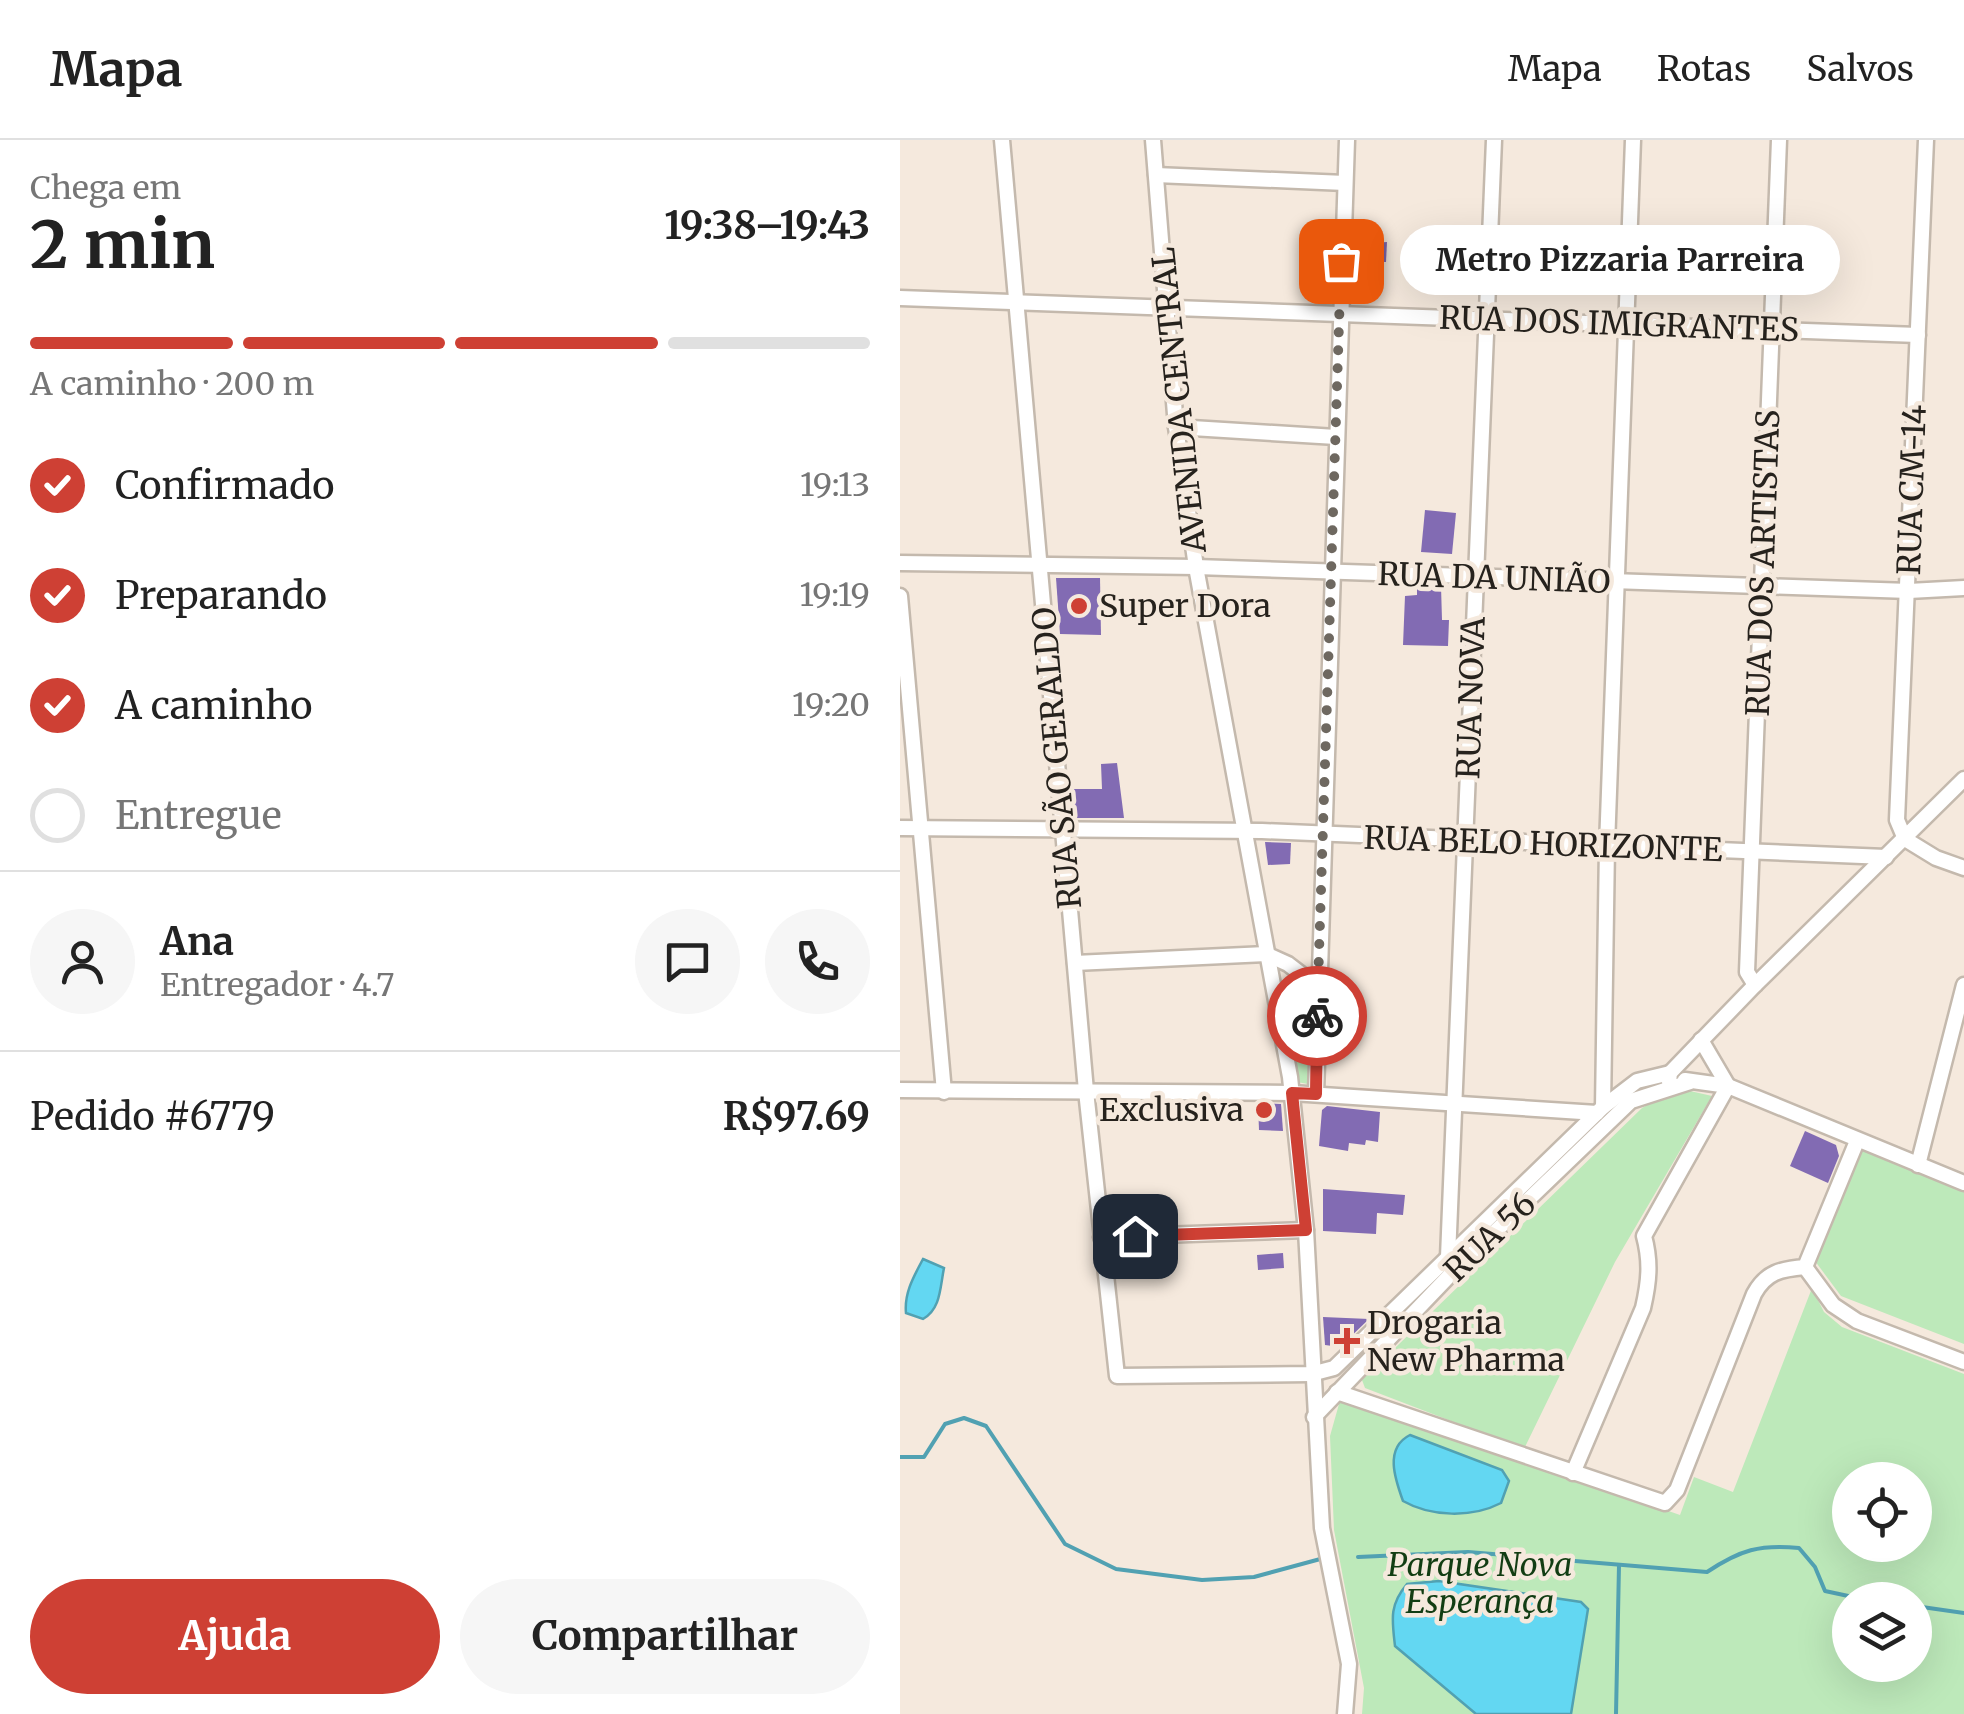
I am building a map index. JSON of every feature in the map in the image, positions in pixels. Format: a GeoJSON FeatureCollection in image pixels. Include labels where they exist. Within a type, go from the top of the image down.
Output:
{"type":"FeatureCollection","features":[{"type":"Feature","properties":{"kind":"street","name":"RUA SÃO GERALDO"},"geometry":{"type":"LineString","coordinates":[[1002,140],[1086,1092],[1117,1376],[1312,1374]]}},
{"type":"Feature","properties":{"kind":"street","name":"AVENIDA CENTRAL"},"geometry":{"type":"LineString","coordinates":[[1153,140],[1176,428],[1196,568],[1292,1093],[1306,1230],[1322,1528],[1349,1664],[1345,1714]]}},
{"type":"Feature","properties":{"kind":"street"},"geometry":{"type":"LineString","coordinates":[[1316,1094],[1347,140]]}},
{"type":"Feature","properties":{"kind":"street","name":"RUA NOVA"},"geometry":{"type":"LineString","coordinates":[[1448,1256],[1494,140]]}},
{"type":"Feature","properties":{"kind":"street"},"geometry":{"type":"LineString","coordinates":[[900,1090],[1292,1093],[1600,1110],[1632,140]]}},
{"type":"Feature","properties":{"kind":"street","name":"RUA DOS ARTISTAS"},"geometry":{"type":"LineString","coordinates":[[1755,985],[1747,972],[1778,140]]}},
{"type":"Feature","properties":{"kind":"street","name":"RUA CM-14"},"geometry":{"type":"LineString","coordinates":[[1905,839],[1897,820],[1926,140]]}},
{"type":"Feature","properties":{"kind":"street"},"geometry":{"type":"LineString","coordinates":[[1156,175],[1345,183]]}},
{"type":"Feature","properties":{"kind":"street","name":"RUA DOS IMIGRANTES"},"geometry":{"type":"LineString","coordinates":[[900,298],[1918,335]]}},
{"type":"Feature","properties":{"kind":"street"},"geometry":{"type":"LineString","coordinates":[[1176,428],[1336,436]]}},
{"type":"Feature","properties":{"kind":"street","name":"RUA DA UNIÃO"},"geometry":{"type":"LineString","coordinates":[[900,563],[1196,568],[1908,592],[1964,588]]}},
{"type":"Feature","properties":{"kind":"street"},"geometry":{"type":"LineString","coordinates":[[900,596],[944,1092]]}},
{"type":"Feature","properties":{"kind":"street","name":"RUA 56"},"geometry":{"type":"LineString","coordinates":[[1314,1416],[1450,1275],[1631,1102],[1669,1080],[1701,1040],[1755,985],[1964,780]]}},
{"type":"Feature","properties":{"kind":"street","name":"RUA BELO HORIZONTE"},"geometry":{"type":"LineString","coordinates":[[900,828],[1245,831],[1886,857]]}},
{"type":"Feature","properties":{"kind":"street"},"geometry":{"type":"LineString","coordinates":[[1905,839],[1936,858],[1964,868]]}},
{"type":"Feature","properties":{"kind":"street"},"geometry":{"type":"LineString","coordinates":[[1075,963],[1266,954],[1288,964],[1318,987]]}},
{"type":"Feature","properties":{"kind":"street"},"geometry":{"type":"LineString","coordinates":[[1918,1165],[1964,985]]}},
{"type":"Feature","properties":{"kind":"street"},"geometry":{"type":"LineString","coordinates":[[1701,1040],[1728,1086]]}},
{"type":"Feature","properties":{"kind":"street"},"geometry":{"type":"LineString","coordinates":[[1669,1080],[1728,1086],[1964,1183]]}},
{"type":"Feature","properties":{"kind":"street","name":"RUA 56"},"geometry":{"type":"LineString","coordinates":[[1312,1374],[1334,1368],[1632,1083],[1669,1080]]}},
{"type":"Feature","properties":{"kind":"street"},"geometry":{"type":"LineString","coordinates":[[1573,1473],[1644,1308],[1650,1257],[1644,1236],[1728,1086]]}},
{"type":"Feature","properties":{"kind":"street"},"geometry":{"type":"LineString","coordinates":[[1805,1266],[1857,1141]]}},
{"type":"Feature","properties":{"kind":"street"},"geometry":{"type":"LineString","coordinates":[[1101,1237],[1306,1230]]}},
{"type":"Feature","properties":{"kind":"street"},"geometry":{"type":"LineString","coordinates":[[1337,1392],[1666,1503],[1672,1498],[1762,1280],[1772,1273],[1805,1266]]}},
{"type":"Feature","properties":{"kind":"street"},"geometry":{"type":"LineString","coordinates":[[1805,1266],[1832,1306],[1857,1321],[1964,1362]]}},
{"type":"Feature","properties":{"kind":"green space"},"geometry":{"type":"Polygon","coordinates":[[[1290,983],[1301,991],[1311,1014],[1308,1084],[1297,1082],[1290,983]]]}},
{"type":"Feature","properties":{"kind":"green space"},"geometry":{"type":"Polygon","coordinates":[[[1690,1091],[1712,1096],[1615,1262],[1524,1449],[1365,1388],[1362,1380],[1642,1108],[1665,1095],[1690,1091]]]}},
{"type":"Feature","properties":{"kind":"green space"},"geometry":{"type":"Polygon","coordinates":[[[1861,1146],[1964,1187],[1964,1344],[1841,1296],[1815,1261],[1861,1146]]]}},
{"type":"Feature","properties":{"kind":"green space","name":"Parque Nova Esperança"},"geometry":{"type":"Polygon","coordinates":[[[1812,1288],[1824,1312],[1842,1327],[1964,1374],[1964,1714],[1362,1714],[1364,1688],[1334,1530],[1330,1436],[1341,1397],[1680,1515],[1694,1477],[1733,1492],[1812,1288]]]}},
{"type":"Feature","properties":{"kind":"water"},"geometry":{"type":"Polygon","coordinates":[[[923,1259],[944,1268],[936,1303],[923,1319],[906,1313],[906,1306],[910,1285],[923,1259]]]}},
{"type":"Feature","properties":{"kind":"water"},"geometry":{"type":"Polygon","coordinates":[[[1410,1435],[1502,1470],[1509,1481],[1501,1503],[1452,1514],[1403,1501],[1394,1456],[1410,1435]]]}},
{"type":"Feature","properties":{"kind":"water"},"geometry":{"type":"Polygon","coordinates":[[[1439,1581],[1581,1602],[1588,1609],[1571,1714],[1476,1714],[1395,1646],[1393,1613],[1401,1592],[1407,1584],[1439,1581]]]}},
{"type":"Feature","properties":{"kind":"building"},"geometry":{"type":"Polygon","coordinates":[[[1387,242],[1386,262],[1358,261],[1359,244],[1387,242]]]}},
{"type":"Feature","properties":{"kind":"building"},"geometry":{"type":"Polygon","coordinates":[[[1425,510],[1456,513],[1452,554],[1421,552],[1425,510]]]}},
{"type":"Feature","properties":{"kind":"building","name":"Super Dora"},"geometry":{"type":"Polygon","coordinates":[[[1056,578],[1100,578],[1101,635],[1060,634],[1056,578]]]}},
{"type":"Feature","properties":{"kind":"building"},"geometry":{"type":"Polygon","coordinates":[[[1441,586],[1442,620],[1449,620],[1448,646],[1403,645],[1405,596],[1417,595],[1417,587],[1441,586]]]}},
{"type":"Feature","properties":{"kind":"building"},"geometry":{"type":"Polygon","coordinates":[[[1117,763],[1124,818],[1075,818],[1073,789],[1102,789],[1101,764],[1117,763]]]}},
{"type":"Feature","properties":{"kind":"building"},"geometry":{"type":"Polygon","coordinates":[[[1265,842],[1291,843],[1290,864],[1268,865],[1265,842]]]}},
{"type":"Feature","properties":{"kind":"building"},"geometry":{"type":"Polygon","coordinates":[[[1258,1103],[1281,1104],[1283,1131],[1259,1130],[1258,1103]]]}},
{"type":"Feature","properties":{"kind":"building"},"geometry":{"type":"Polygon","coordinates":[[[1327,1106],[1380,1112],[1378,1142],[1349,1143],[1348,1151],[1319,1146],[1322,1110],[1327,1106]]]}},
{"type":"Feature","properties":{"kind":"building"},"geometry":{"type":"Polygon","coordinates":[[[1805,1131],[1836,1145],[1839,1156],[1828,1183],[1790,1166],[1805,1131]]]}},
{"type":"Feature","properties":{"kind":"building"},"geometry":{"type":"Polygon","coordinates":[[[1323,1189],[1405,1195],[1403,1215],[1377,1213],[1376,1234],[1323,1231],[1323,1189]]]}},
{"type":"Feature","properties":{"kind":"building"},"geometry":{"type":"Polygon","coordinates":[[[1283,1253],[1284,1268],[1258,1270],[1257,1255],[1283,1253]]]}},
{"type":"Feature","properties":{"kind":"building"},"geometry":{"type":"Polygon","coordinates":[[[1323,1317],[1369,1319],[1340,1347],[1325,1345],[1323,1317]]]}},
{"type":"Feature","properties":{"kind":"waterway"},"geometry":{"type":"LineString","coordinates":[[900,1457],[924,1457],[945,1424],[964,1418],[986,1426],[1065,1544],[1116,1569],[1202,1580],[1254,1577],[1324,1558]]}},
{"type":"Feature","properties":{"kind":"waterway"},"geometry":{"type":"LineString","coordinates":[[1358,1557],[1468,1552],[1707,1572],[1751,1550],[1799,1548],[1815,1567],[1825,1591],[1832,1592]]}},
{"type":"Feature","properties":{"kind":"waterway"},"geometry":{"type":"LineString","coordinates":[[1616,1714],[1619,1565]]}},
{"type":"Feature","properties":{"kind":"waterway"},"geometry":{"type":"LineString","coordinates":[[1932,1608],[1964,1613]]}},
{"type":"Feature","properties":{"kind":"way so far"},"geometry":{"type":"LineString","coordinates":[[1317,1016],[1341,261]]}},
{"type":"Feature","properties":{"kind":"place","name":"Metro Pizzaria Parreira"},"geometry":{"type":"Point","coordinates":[1341,261]}},
{"type":"Feature","properties":{"kind":"place","name":"Super Dora"},"geometry":{"type":"Point","coordinates":[1079,606]}},
{"type":"Feature","properties":{"kind":"place","name":"Exclusiva"},"geometry":{"type":"Point","coordinates":[1264,1110]}},
{"type":"Feature","properties":{"kind":"place","name":"Drogaria New Pharma"},"geometry":{"type":"Point","coordinates":[1347,1341]}},
{"type":"Feature","properties":{"kind":"route"},"geometry":{"type":"LineString","coordinates":[[1135,1236],[1306,1230],[1292,1093],[1316,1094],[1317,1016]]}}]}
